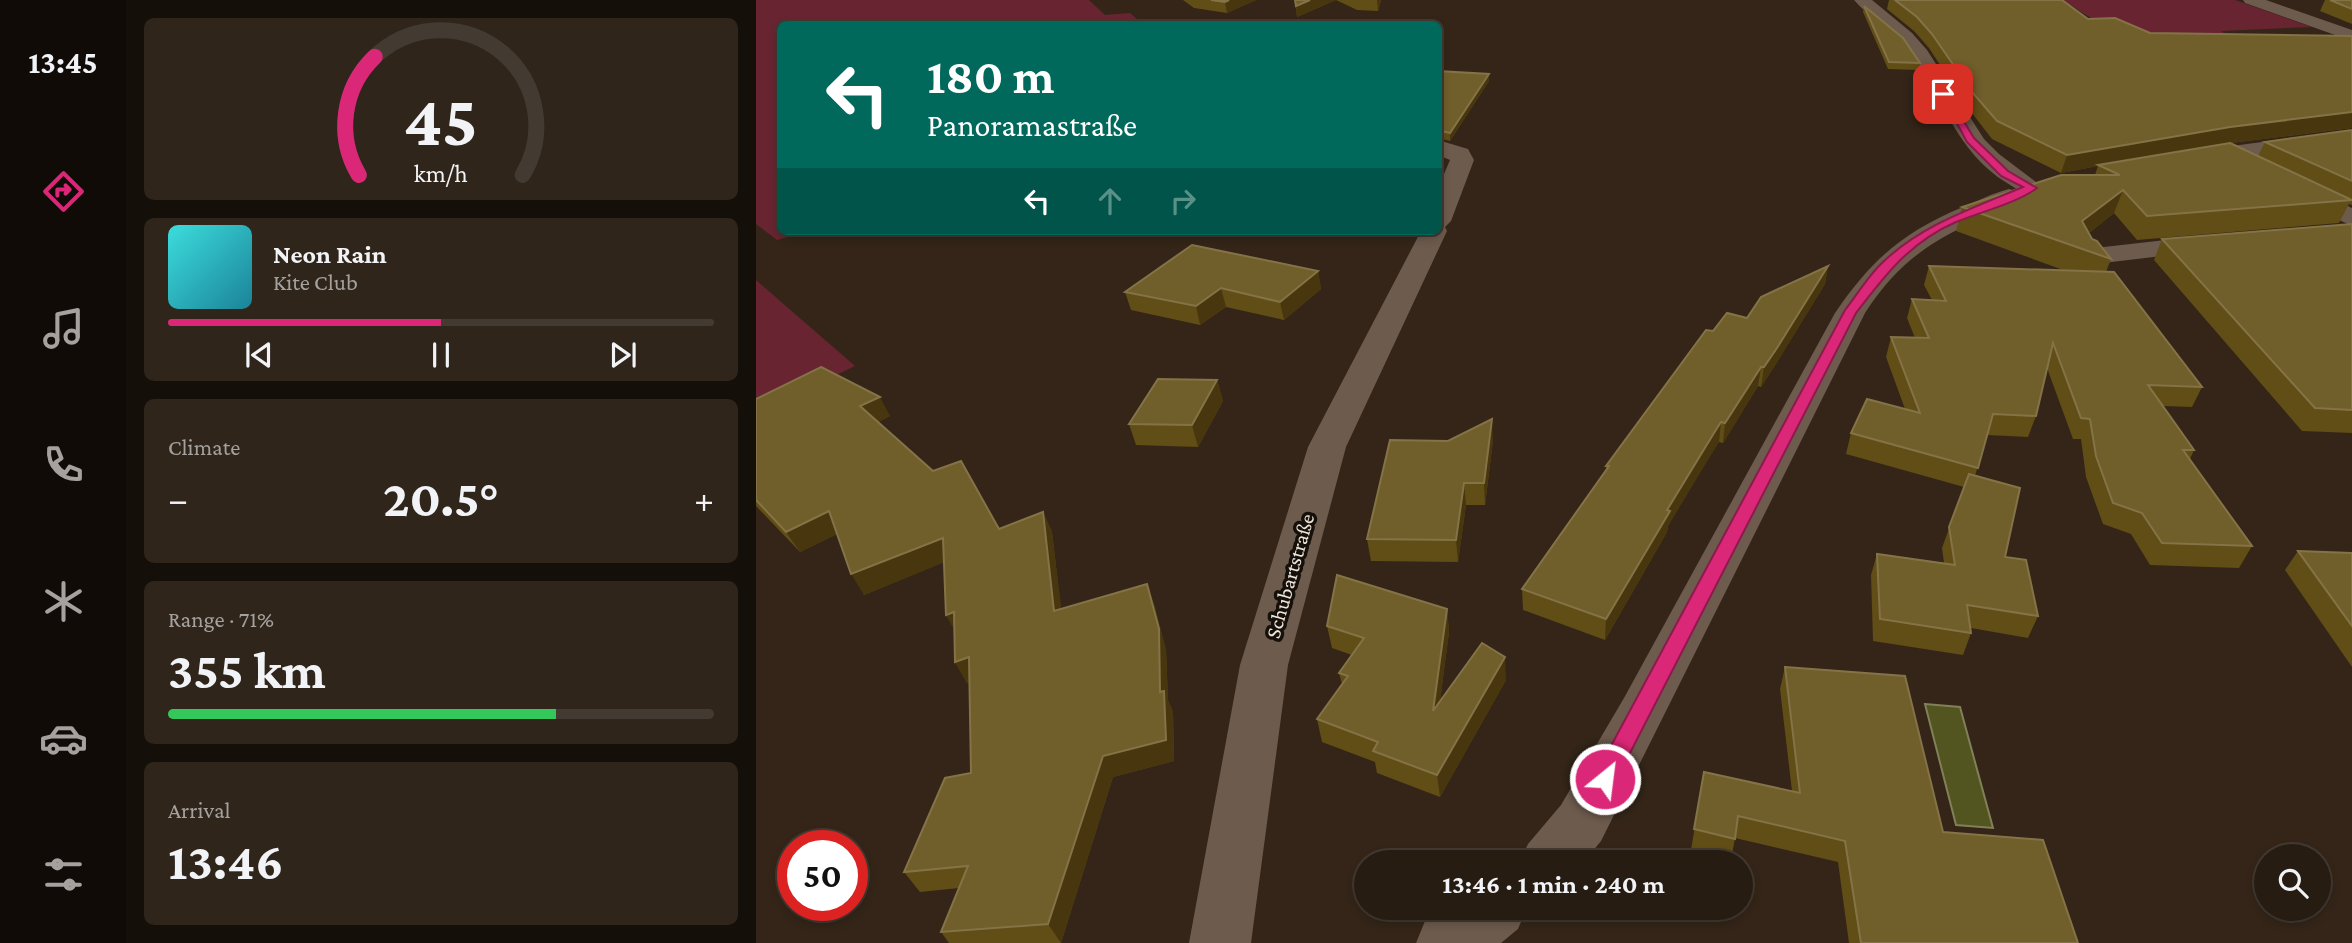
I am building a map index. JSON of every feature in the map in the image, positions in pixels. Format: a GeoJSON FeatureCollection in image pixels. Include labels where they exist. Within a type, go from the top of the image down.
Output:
{"type":"FeatureCollection","features":[{"type":"Feature","properties":{"kind":"street"},"geometry":{"type":"LineString","coordinates":[[1559,850],[1581,823],[1642,713],[1850,313],[1884,267],[1914,241],[1949,221],[2043,185],[2005,174],[1970,140],[1916,48],[1862,0]]}},
{"type":"Feature","properties":{"kind":"street"},"geometry":{"type":"LineString","coordinates":[[2255,1],[2297,2]]}},
{"type":"Feature","properties":{"kind":"street"},"geometry":{"type":"LineString","coordinates":[[2255,1],[2352,36]]}},
{"type":"Feature","properties":{"kind":"street"},"geometry":{"type":"LineString","coordinates":[[2173,162],[2352,136]]}},
{"type":"Feature","properties":{"kind":"street"},"geometry":{"type":"LineString","coordinates":[[1442,148],[1460,154],[1462,160],[1442,211]]}},
{"type":"Feature","properties":{"kind":"street"},"geometry":{"type":"LineString","coordinates":[[2223,154],[2352,218]]}},
{"type":"Feature","properties":{"kind":"street","name":"Schubartstraße"},"geometry":{"type":"LineString","coordinates":[[1220,943],[1264,665],[1327,447],[1432,235]]}},
{"type":"Feature","properties":{"kind":"street"},"geometry":{"type":"LineString","coordinates":[[2095,256],[2233,241]]}},
{"type":"Feature","properties":{"kind":"street"},"geometry":{"type":"LineString","coordinates":[[1447,943],[1482,920]]}},
{"type":"Feature","properties":{"kind":"shaded area"},"geometry":{"type":"Polygon","coordinates":[[[756,0],[1089,0],[1105,15],[1130,13],[1139,21],[777,21],[777,235],[793,235],[777,240],[756,224],[756,0]]]}},
{"type":"Feature","properties":{"kind":"shaded area"},"geometry":{"type":"Polygon","coordinates":[[[2063,0],[2235,0],[2311,27],[2221,31],[2227,35],[2149,35],[2106,26],[2063,0]]]}},
{"type":"Feature","properties":{"kind":"shaded area"},"geometry":{"type":"Polygon","coordinates":[[[756,280],[855,366],[756,414],[756,280]]]}},
{"type":"Feature","properties":{"kind":"shaded area"},"geometry":{"type":"Polygon","coordinates":[[[1925,704],[1960,707],[1993,828],[1956,825],[1925,704]]]}},
{"type":"Feature","properties":{"kind":"building"},"geometry":{"type":"Polygon","coordinates":[[[1295,0],[1310,0],[1296,6],[1295,0]]]}},
{"type":"Feature","properties":{"kind":"building"},"geometry":{"type":"Polygon","coordinates":[[[1895,0],[2062,0],[2088,19],[2115,18],[2150,33],[2352,36],[2352,112],[2230,127],[2067,155],[1997,121],[1972,92],[1932,34],[1917,17],[1895,0]]]}},
{"type":"Feature","properties":{"kind":"building"},"geometry":{"type":"Polygon","coordinates":[[[2330,0],[2352,0],[2352,9],[2330,0]]]}},
{"type":"Feature","properties":{"kind":"building"},"geometry":{"type":"Polygon","coordinates":[[[1864,6],[1903,38],[1920,63],[1889,62],[1864,6]]]}},
{"type":"Feature","properties":{"kind":"building"},"geometry":{"type":"Polygon","coordinates":[[[1442,71],[1489,74],[1450,133],[1442,131],[1442,71]]]}},
{"type":"Feature","properties":{"kind":"building"},"geometry":{"type":"Polygon","coordinates":[[[2352,130],[2352,181],[2265,142],[2352,130]]]}},
{"type":"Feature","properties":{"kind":"building"},"geometry":{"type":"Polygon","coordinates":[[[2230,143],[2352,200],[2147,216],[2123,190],[2082,221],[2092,239],[2097,241],[2111,259],[1962,207],[2061,175],[2120,175],[2098,165],[2230,143]]]}},
{"type":"Feature","properties":{"kind":"building"},"geometry":{"type":"Polygon","coordinates":[[[2352,224],[2352,410],[2315,408],[2162,239],[2352,224]]]}},
{"type":"Feature","properties":{"kind":"building"},"geometry":{"type":"Polygon","coordinates":[[[1192,245],[1318,271],[1280,302],[1221,288],[1196,306],[1125,292],[1192,245]]]}},
{"type":"Feature","properties":{"kind":"building"},"geometry":{"type":"Polygon","coordinates":[[[1828,266],[1777,348],[1764,367],[1761,367],[1725,423],[1721,422],[1714,433],[1606,619],[1522,589],[1609,466],[1606,466],[1706,330],[1713,331],[1727,313],[1747,318],[1761,297],[1828,266]]]}},
{"type":"Feature","properties":{"kind":"building"},"geometry":{"type":"Polygon","coordinates":[[[1929,266],[2114,272],[2202,387],[2148,385],[2194,450],[2183,450],[2252,546],[2162,543],[2142,513],[2113,503],[2096,456],[2090,419],[2081,418],[2053,343],[2036,416],[1993,414],[1978,468],[1851,433],[1867,399],[1920,413],[1891,337],[1929,338],[1912,299],[1946,301],[1929,266]]]}},
{"type":"Feature","properties":{"kind":"building"},"geometry":{"type":"Polygon","coordinates":[[[821,367],[880,397],[860,406],[933,471],[961,461],[999,529],[1043,512],[1054,611],[1147,584],[1159,629],[1160,692],[1164,691],[1166,740],[1103,756],[1048,924],[941,932],[968,866],[904,872],[945,778],[971,773],[969,657],[955,662],[954,612],[946,615],[943,538],[851,574],[829,511],[786,532],[756,500],[756,399],[821,367]]]}},
{"type":"Feature","properties":{"kind":"building"},"geometry":{"type":"Polygon","coordinates":[[[1158,379],[1217,380],[1192,425],[1129,424],[1158,379]]]}},
{"type":"Feature","properties":{"kind":"building"},"geometry":{"type":"Polygon","coordinates":[[[1492,419],[1484,483],[1464,483],[1456,540],[1367,539],[1390,440],[1448,441],[1492,419]]]}},
{"type":"Feature","properties":{"kind":"building"},"geometry":{"type":"Polygon","coordinates":[[[1969,474],[2020,488],[2005,557],[2026,560],[2038,616],[1967,605],[1971,633],[1880,619],[1877,554],[1955,565],[1949,527],[1969,474]]]}},
{"type":"Feature","properties":{"kind":"building"},"geometry":{"type":"Polygon","coordinates":[[[2298,551],[2352,553],[2352,626],[2298,551]]]}},
{"type":"Feature","properties":{"kind":"building"},"geometry":{"type":"Polygon","coordinates":[[[1337,575],[1447,609],[1433,711],[1482,643],[1505,657],[1437,775],[1373,751],[1378,742],[1317,719],[1348,676],[1339,673],[1364,638],[1327,626],[1337,575]]]}},
{"type":"Feature","properties":{"kind":"building"},"geometry":{"type":"Polygon","coordinates":[[[1785,667],[1905,676],[1943,832],[2043,840],[2078,943],[1861,943],[1845,841],[1738,816],[1735,839],[1694,829],[1704,772],[1800,793],[1785,667]]]}},
{"type":"Feature","properties":{"kind":"route"},"geometry":{"type":"LineString","coordinates":[[1605,779],[1850,313],[1884,267],[1914,241],[1949,221],[2032,188],[2005,174],[1985,156],[1970,140],[1943,94]]}}]}
